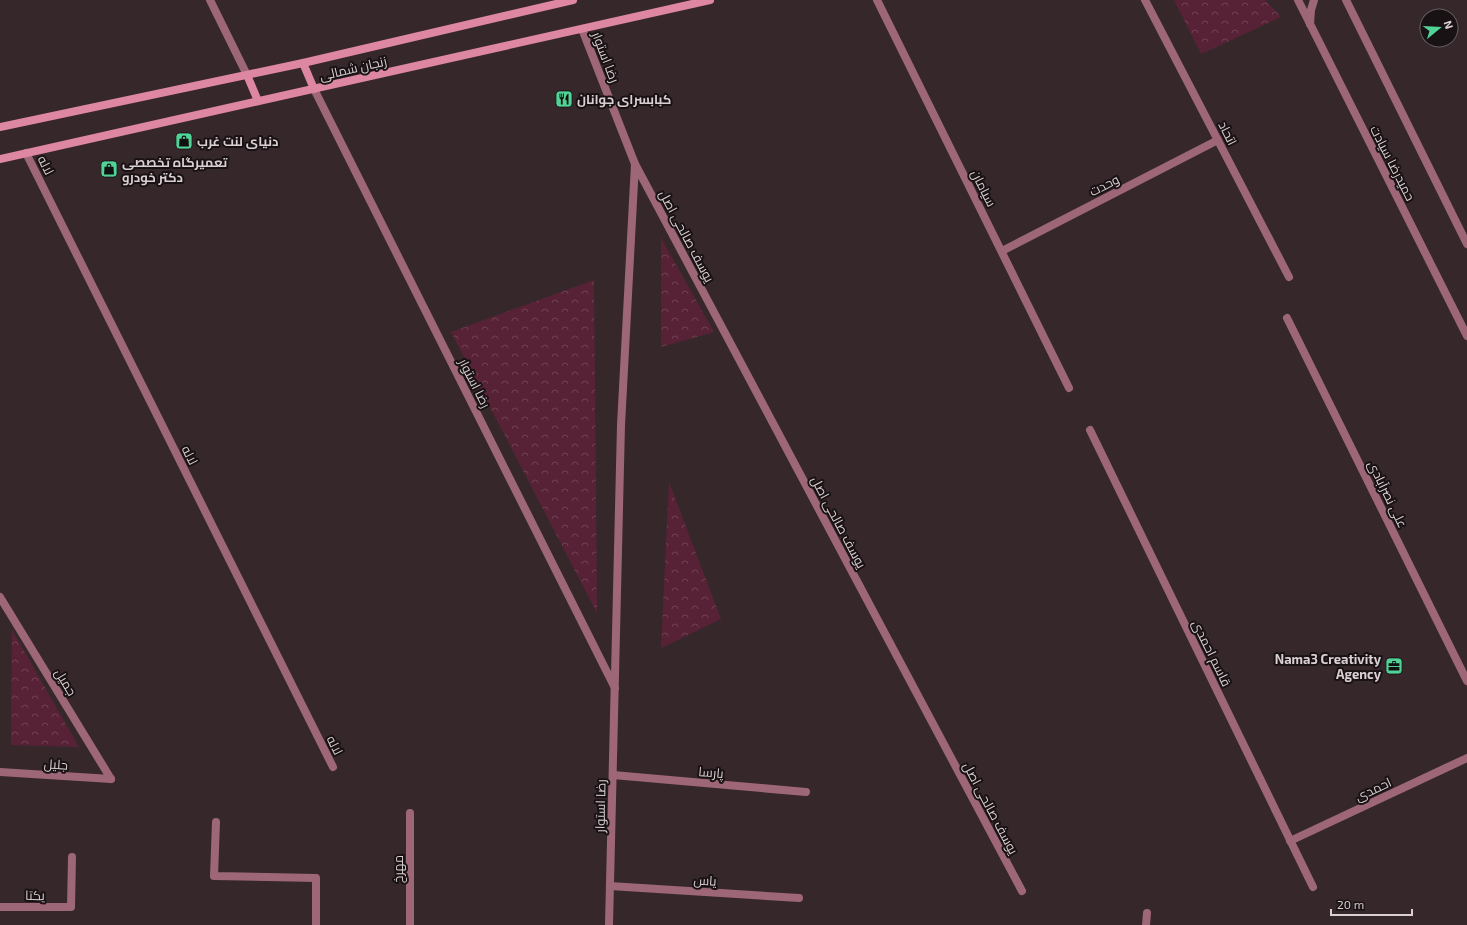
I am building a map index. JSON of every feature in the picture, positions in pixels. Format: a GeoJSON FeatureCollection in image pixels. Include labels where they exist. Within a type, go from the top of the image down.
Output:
{"type":"FeatureCollection","features":[{"type":"Feature","properties":{"kind":"main road","name":"زنجان شمالی"},"geometry":{"type":"LineString","coordinates":[[0,127],[303,63],[573,0]]}},
{"type":"Feature","properties":{"kind":"main road","name":"زنجان شمالی"},"geometry":{"type":"LineString","coordinates":[[0,159],[710,0]]}},
{"type":"Feature","properties":{"kind":"main road"},"geometry":{"type":"LineString","coordinates":[[303,63],[314,89]]}},
{"type":"Feature","properties":{"kind":"main road"},"geometry":{"type":"LineString","coordinates":[[247,75],[258,101]]}},
{"type":"Feature","properties":{"kind":"street"},"geometry":{"type":"LineString","coordinates":[[210,0],[247,75]]}},
{"type":"Feature","properties":{"kind":"street","name":"سیامان"},"geometry":{"type":"LineString","coordinates":[[877,0],[1069,388]]}},
{"type":"Feature","properties":{"kind":"street","name":"اتحاد"},"geometry":{"type":"LineString","coordinates":[[1145,0],[1289,277]]}},
{"type":"Feature","properties":{"kind":"street","name":"حمیدرضا سیادت"},"geometry":{"type":"LineString","coordinates":[[1298,0],[1467,336]]}},
{"type":"Feature","properties":{"kind":"street"},"geometry":{"type":"LineString","coordinates":[[1310,24],[1311,10],[1314,0]]}},
{"type":"Feature","properties":{"kind":"street"},"geometry":{"type":"LineString","coordinates":[[1346,2],[1467,244]]}},
{"type":"Feature","properties":{"kind":"street","name":"رضا استوار"},"geometry":{"type":"LineString","coordinates":[[582,28],[634,164],[621,425],[609,925]]}},
{"type":"Feature","properties":{"kind":"street","name":"رضا استوار"},"geometry":{"type":"LineString","coordinates":[[314,89],[615,688]]}},
{"type":"Feature","properties":{"kind":"street","name":"وحدت"},"geometry":{"type":"LineString","coordinates":[[1002,251],[1218,140]]}},
{"type":"Feature","properties":{"kind":"street","name":"لاله"},"geometry":{"type":"LineString","coordinates":[[26,153],[333,767]]}},
{"type":"Feature","properties":{"kind":"street","name":"یوسف صالحی اصل"},"geometry":{"type":"LineString","coordinates":[[634,164],[1022,891]]}},
{"type":"Feature","properties":{"kind":"street","name":"علی نصرآبادی"},"geometry":{"type":"LineString","coordinates":[[1287,318],[1467,681]]}},
{"type":"Feature","properties":{"kind":"street","name":"قاسم احمدی"},"geometry":{"type":"LineString","coordinates":[[1090,430],[1313,887]]}},
{"type":"Feature","properties":{"kind":"street","name":"جمیل"},"geometry":{"type":"LineString","coordinates":[[0,597],[111,779]]}},
{"type":"Feature","properties":{"kind":"street","name":"احمدی"},"geometry":{"type":"LineString","coordinates":[[1290,841],[1467,758]]}},
{"type":"Feature","properties":{"kind":"street","name":"جلیل"},"geometry":{"type":"LineString","coordinates":[[0,772],[111,779]]}},
{"type":"Feature","properties":{"kind":"street","name":"پارسا"},"geometry":{"type":"LineString","coordinates":[[613,776],[806,792]]}},
{"type":"Feature","properties":{"kind":"street","name":"مهرخ"},"geometry":{"type":"LineString","coordinates":[[410,813],[410,925]]}},
{"type":"Feature","properties":{"kind":"street"},"geometry":{"type":"LineString","coordinates":[[216,822],[214,876],[316,878],[316,925]]}},
{"type":"Feature","properties":{"kind":"street","name":"یکتا"},"geometry":{"type":"LineString","coordinates":[[0,907],[71,907],[72,857]]}},
{"type":"Feature","properties":{"kind":"street","name":"یاس"},"geometry":{"type":"LineString","coordinates":[[610,886],[799,898]]}},
{"type":"Feature","properties":{"kind":"street"},"geometry":{"type":"LineString","coordinates":[[1146,925],[1147,912]]}},
{"type":"Feature","properties":{"kind":"green space"},"geometry":{"type":"Polygon","coordinates":[[[1174,0],[1265,0],[1281,17],[1201,54],[1174,0]]]}},
{"type":"Feature","properties":{"kind":"green space"},"geometry":{"type":"Polygon","coordinates":[[[661,238],[714,332],[661,347],[661,238]]]}},
{"type":"Feature","properties":{"kind":"green space"},"geometry":{"type":"Polygon","coordinates":[[[594,280],[597,613],[451,332],[594,280]]]}},
{"type":"Feature","properties":{"kind":"green space"},"geometry":{"type":"Polygon","coordinates":[[[669,482],[721,619],[661,648],[669,482]]]}},
{"type":"Feature","properties":{"kind":"green space"},"geometry":{"type":"Polygon","coordinates":[[[12,630],[79,747],[11,745],[12,630]]]}},
{"type":"Feature","properties":{"kind":"place","name":"کبابسرای جوانان"},"geometry":{"type":"Point","coordinates":[564,99]}},
{"type":"Feature","properties":{"kind":"place","name":"دنیای لنت غرب"},"geometry":{"type":"Point","coordinates":[184,141]}},
{"type":"Feature","properties":{"kind":"place","name":"تعمیرگاه تخصصی دکتر خودرو"},"geometry":{"type":"Point","coordinates":[109,169]}},
{"type":"Feature","properties":{"kind":"place","name":"Nama3 Creativity Agency"},"geometry":{"type":"Point","coordinates":[1394,666]}}]}
